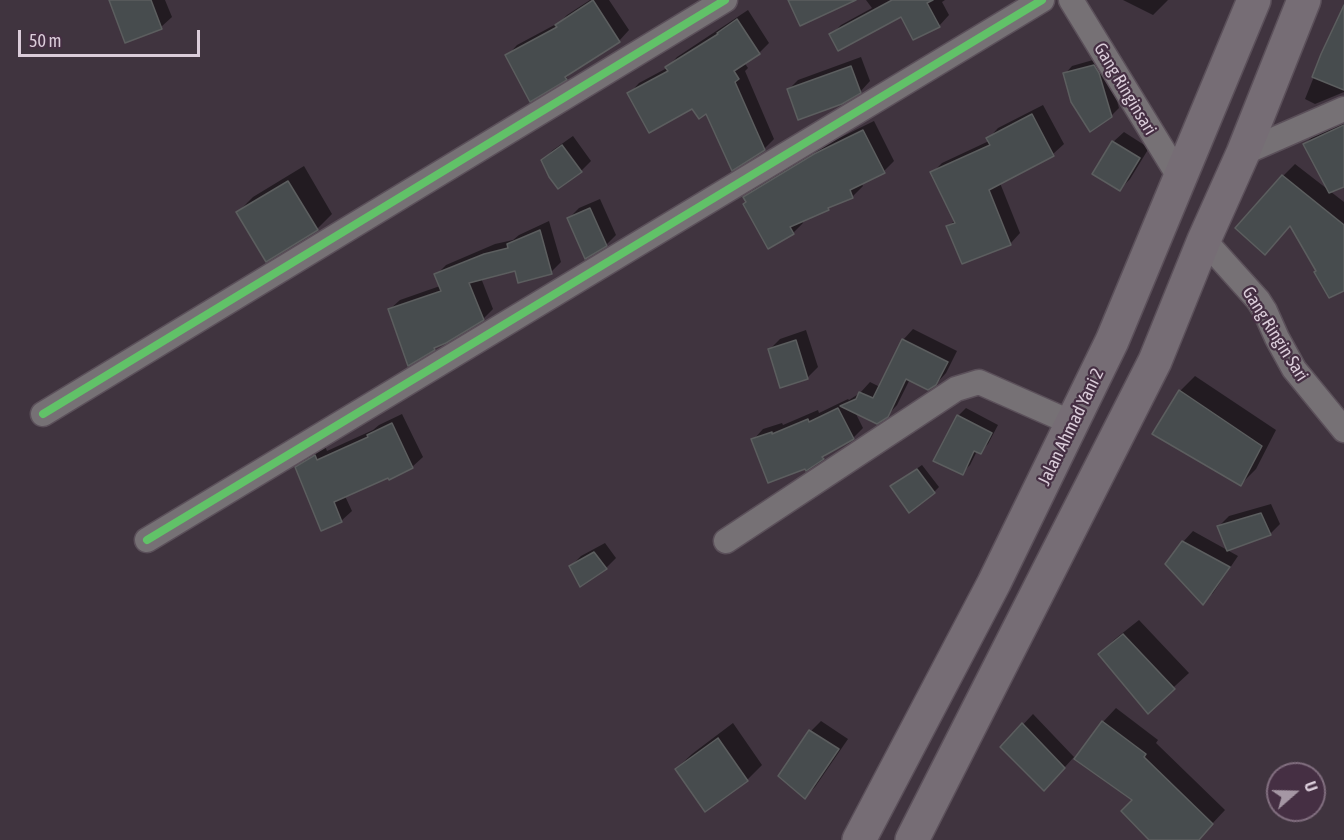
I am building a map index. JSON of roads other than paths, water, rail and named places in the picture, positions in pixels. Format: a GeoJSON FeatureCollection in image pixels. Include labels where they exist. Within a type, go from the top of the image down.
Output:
{"type":"FeatureCollection","features":[{"type":"Feature","properties":{"kind":"highway","name":"Jalan Ahmad Yani 2"},"geometry":{"type":"LineString","coordinates":[[859,840],[994,583],[1112,341],[1254,0]]}},
{"type":"Feature","properties":{"kind":"highway"},"geometry":{"type":"LineString","coordinates":[[912,840],[1155,361],[1204,240],[1243,153],[1304,0]]}},
{"type":"Feature","properties":{"kind":"street"},"geometry":{"type":"LineString","coordinates":[[43,414],[724,0]]}},
{"type":"Feature","properties":{"kind":"street"},"geometry":{"type":"LineString","coordinates":[[147,540],[1042,0]]}},
{"type":"Feature","properties":{"kind":"street","name":"Gang Ringinsari"},"geometry":{"type":"LineString","coordinates":[[1071,0],[1180,178]]}},
{"type":"Feature","properties":{"kind":"street"},"geometry":{"type":"LineString","coordinates":[[1243,153],[1344,109]]}},
{"type":"Feature","properties":{"kind":"street","name":"Gang Ringin Sari"},"geometry":{"type":"LineString","coordinates":[[1204,240],[1258,300],[1294,369],[1344,430]]}},
{"type":"Feature","properties":{"kind":"street"},"geometry":{"type":"LineString","coordinates":[[726,541],[956,389],[979,382],[1072,423]]}}]}
